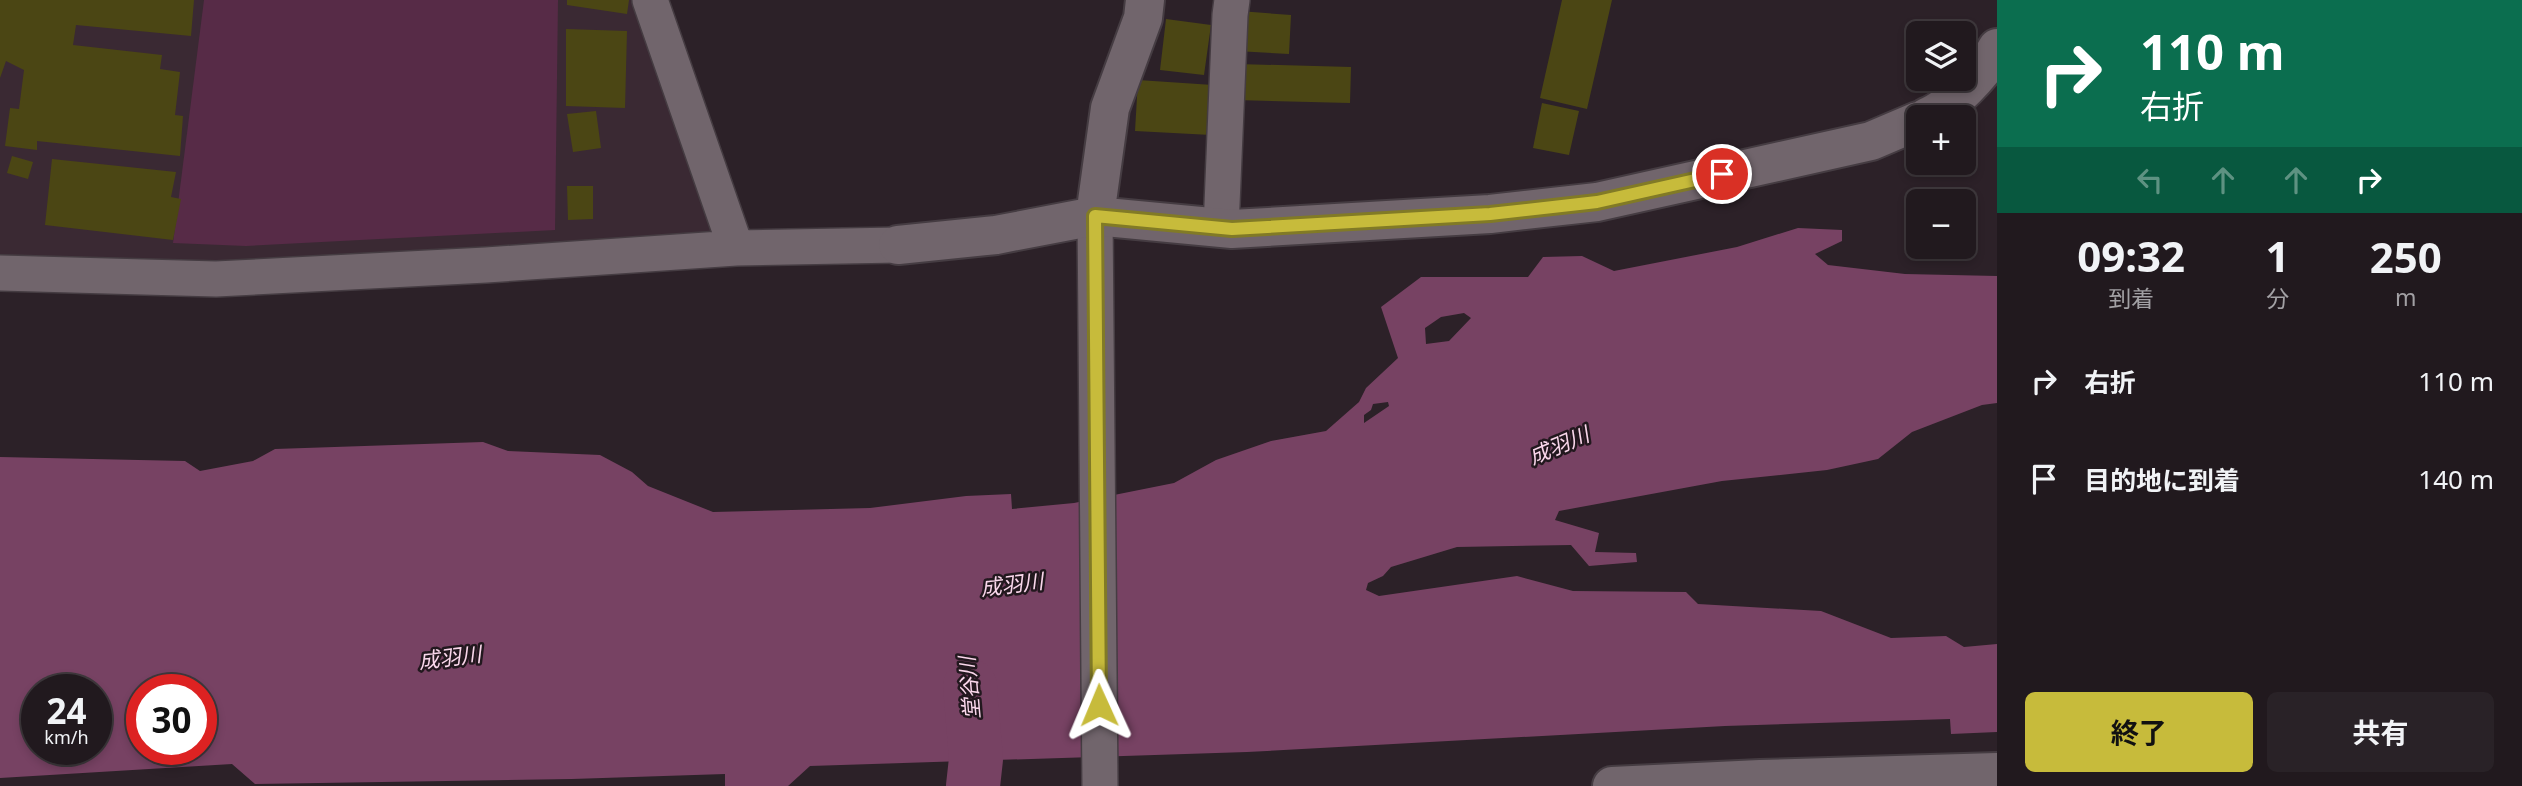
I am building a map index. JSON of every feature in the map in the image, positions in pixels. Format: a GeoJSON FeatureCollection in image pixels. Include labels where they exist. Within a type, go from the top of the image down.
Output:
{"type":"FeatureCollection","features":[{"type":"Feature","properties":{"kind":"street"},"geometry":{"type":"LineString","coordinates":[[650,0],[736,248]]}},
{"type":"Feature","properties":{"kind":"street"},"geometry":{"type":"LineString","coordinates":[[1100,786],[1095,231],[1110,108],[1143,18],[1145,0]]}},
{"type":"Feature","properties":{"kind":"street"},"geometry":{"type":"LineString","coordinates":[[1221,228],[1230,15],[1233,0]]}},
{"type":"Feature","properties":{"kind":"street"},"geometry":{"type":"LineString","coordinates":[[1947,105],[1991,61],[1997,48]]}},
{"type":"Feature","properties":{"kind":"street"},"geometry":{"type":"LineString","coordinates":[[0,273],[216,279],[736,248],[898,245],[996,234],[1221,228],[1490,214],[1597,202],[1871,141],[1906,126]]}},
{"type":"Feature","properties":{"kind":"street"},"geometry":{"type":"LineString","coordinates":[[1612,786],[1774,778],[1997,772]]}},
{"type":"Feature","properties":{"kind":"shaded area"},"geometry":{"type":"Polygon","coordinates":[[[0,0],[641,0],[721,243],[304,266],[0,258],[0,0]]]}},
{"type":"Feature","properties":{"kind":"shaded area"},"geometry":{"type":"Polygon","coordinates":[[[204,0],[558,0],[555,230],[246,246],[173,243],[204,0]]]}},
{"type":"Feature","properties":{"kind":"water","name":"成羽川"},"geometry":{"type":"Polygon","coordinates":[[[1798,228],[1842,230],[1842,241],[1815,254],[1828,265],[1905,274],[1997,276],[1997,403],[1982,405],[1912,432],[1878,459],[1827,470],[1722,481],[1559,511],[1555,520],[1599,533],[1595,552],[1636,553],[1637,562],[1589,566],[1571,545],[1457,547],[1391,567],[1383,576],[1368,583],[1366,590],[1379,596],[1517,576],[1573,591],[1686,592],[1698,604],[1821,611],[1891,638],[1946,636],[1964,647],[1997,644],[1997,732],[1951,734],[1950,719],[1725,726],[1247,752],[810,766],[788,786],[725,786],[725,774],[255,784],[232,764],[217,765],[217,674],[126,674],[126,765],[215,765],[0,778],[0,457],[185,461],[200,471],[253,461],[275,449],[483,442],[508,451],[600,455],[632,472],[648,486],[713,512],[870,508],[966,496],[1011,494],[1012,509],[1074,503],[1174,483],[1216,460],[1271,441],[1326,431],[1359,402],[1366,388],[1398,358],[1381,307],[1421,277],[1528,277],[1543,257],[1582,256],[1614,271],[1737,247],[1798,228]],[[1464,313],[1441,317],[1425,328],[1426,344],[1449,341],[1471,318],[1464,313]],[[1388,402],[1373,404],[1371,410],[1364,415],[1364,423],[1389,406],[1388,402]]]}},
{"type":"Feature","properties":{"kind":"building"},"geometry":{"type":"Polygon","coordinates":[[[0,0],[194,0],[191,36],[76,25],[73,45],[162,55],[160,69],[180,72],[175,115],[183,116],[180,156],[37,141],[37,150],[5,146],[10,108],[19,109],[24,70],[6,61],[0,78],[0,0]]]}},
{"type":"Feature","properties":{"kind":"building"},"geometry":{"type":"Polygon","coordinates":[[[567,0],[629,0],[627,14],[567,5],[567,0]]]}},
{"type":"Feature","properties":{"kind":"building"},"geometry":{"type":"Polygon","coordinates":[[[1562,0],[1612,0],[1587,109],[1540,98],[1562,0]]]}},
{"type":"Feature","properties":{"kind":"building"},"geometry":{"type":"Polygon","coordinates":[[[1239,11],[1291,15],[1289,54],[1236,51],[1239,11]]]}},
{"type":"Feature","properties":{"kind":"building"},"geometry":{"type":"Polygon","coordinates":[[[1166,19],[1211,25],[1204,75],[1160,70],[1166,19]]]}},
{"type":"Feature","properties":{"kind":"building"},"geometry":{"type":"Polygon","coordinates":[[[566,29],[627,31],[625,108],[566,106],[566,29]]]}},
{"type":"Feature","properties":{"kind":"building"},"geometry":{"type":"Polygon","coordinates":[[[1237,64],[1351,67],[1350,103],[1236,100],[1237,64]]]}},
{"type":"Feature","properties":{"kind":"building"},"geometry":{"type":"Polygon","coordinates":[[[1138,80],[1213,85],[1211,135],[1135,131],[1138,80]]]}},
{"type":"Feature","properties":{"kind":"building"},"geometry":{"type":"Polygon","coordinates":[[[1542,103],[1579,111],[1569,155],[1533,148],[1542,103]]]}},
{"type":"Feature","properties":{"kind":"building"},"geometry":{"type":"Polygon","coordinates":[[[596,111],[601,148],[573,152],[567,114],[596,111]]]}},
{"type":"Feature","properties":{"kind":"building"},"geometry":{"type":"Polygon","coordinates":[[[12,156],[33,162],[28,179],[7,173],[12,156]]]}},
{"type":"Feature","properties":{"kind":"building"},"geometry":{"type":"Polygon","coordinates":[[[52,159],[176,172],[171,197],[181,199],[173,240],[45,225],[52,159]]]}},
{"type":"Feature","properties":{"kind":"building"},"geometry":{"type":"Polygon","coordinates":[[[567,186],[593,186],[593,219],[568,220],[567,186]]]}},
{"type":"Feature","properties":{"kind":"waterway","name":"堂谷川"},"geometry":{"type":"LineString","coordinates":[[970,686],[976,759],[973,786]]}},
{"type":"Feature","properties":{"kind":"route"},"geometry":{"type":"LineString","coordinates":[[1099,705],[1095,216],[1232,229],[1490,214],[1597,202],[1722,174]]}}]}
